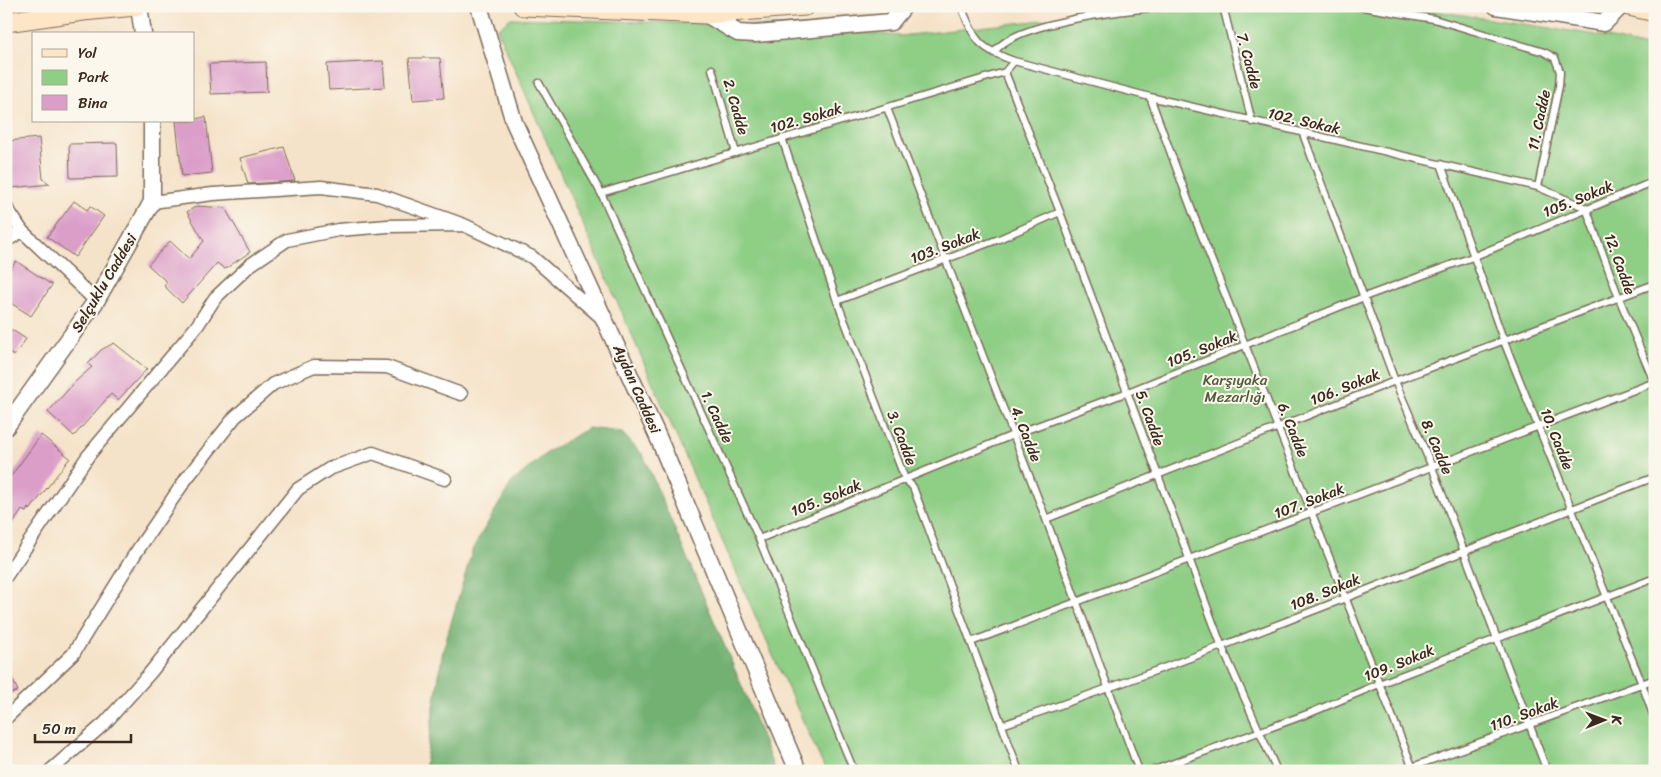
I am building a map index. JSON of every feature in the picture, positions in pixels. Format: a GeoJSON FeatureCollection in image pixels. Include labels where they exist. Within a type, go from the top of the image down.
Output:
{"type":"FeatureCollection","features":[{"type":"Feature","properties":{"kind":"main road"},"geometry":{"type":"LineString","coordinates":[[6,22],[83,11],[137,6]]}},
{"type":"Feature","properties":{"kind":"main road"},"geometry":{"type":"LineString","coordinates":[[523,6],[706,14],[805,6]]}},
{"type":"Feature","properties":{"kind":"main road"},"geometry":{"type":"LineString","coordinates":[[1629,6],[1655,12]]}},
{"type":"Feature","properties":{"kind":"street"},"geometry":{"type":"LineString","coordinates":[[137,6],[143,32]]}},
{"type":"Feature","properties":{"kind":"street","name":"Aydan Caddesi"},"geometry":{"type":"LineString","coordinates":[[479,6],[514,122],[609,324],[798,771]]}},
{"type":"Feature","properties":{"kind":"street"},"geometry":{"type":"LineString","coordinates":[[706,14],[738,33],[755,34],[890,22],[904,6]]}},
{"type":"Feature","properties":{"kind":"street"},"geometry":{"type":"LineString","coordinates":[[1496,6],[1604,23],[1621,6]]}},
{"type":"Feature","properties":{"kind":"street","name":"Selçuklu Caddesi"},"geometry":{"type":"LineString","coordinates":[[6,427],[96,301],[152,202],[152,122]]}},
{"type":"Feature","properties":{"kind":"street"},"geometry":{"type":"LineString","coordinates":[[152,202],[213,194],[321,187],[377,194],[464,225],[532,257],[609,324]]}},
{"type":"Feature","properties":{"kind":"street"},"geometry":{"type":"LineString","coordinates":[[6,206],[22,231],[96,301]]}},
{"type":"Feature","properties":{"kind":"street"},"geometry":{"type":"LineString","coordinates":[[6,576],[88,456],[198,326],[216,298],[250,266],[287,240],[338,230],[388,226],[464,225]]}},
{"type":"Feature","properties":{"kind":"street"},"geometry":{"type":"LineString","coordinates":[[6,241],[22,231]]}},
{"type":"Feature","properties":{"kind":"street"},"geometry":{"type":"LineString","coordinates":[[6,718],[73,654],[134,554],[186,479],[235,417],[273,384],[314,366],[387,366],[461,394]]}},
{"type":"Feature","properties":{"kind":"street"},"geometry":{"type":"LineString","coordinates":[[50,771],[104,723],[150,674],[298,489],[329,469],[373,453],[445,479]]}},
{"type":"Feature","properties":{"kind":"lane","name":"102. Sokak"},"geometry":{"type":"LineString","coordinates":[[961,6],[974,39],[994,53],[1014,61],[1252,122],[1538,187],[1586,208]]}},
{"type":"Feature","properties":{"kind":"lane"},"geometry":{"type":"LineString","coordinates":[[994,53],[997,47],[1014,36],[1088,15],[1168,6]]}},
{"type":"Feature","properties":{"kind":"lane","name":"7. Cadde"},"geometry":{"type":"LineString","coordinates":[[1223,6],[1252,122]]}},
{"type":"Feature","properties":{"kind":"lane","name":"11. Cadde"},"geometry":{"type":"LineString","coordinates":[[1357,6],[1434,19],[1544,52],[1555,58],[1560,72],[1559,86],[1538,187]]}},
{"type":"Feature","properties":{"kind":"lane"},"geometry":{"type":"LineString","coordinates":[[1005,72],[1014,61]]}},
{"type":"Feature","properties":{"kind":"lane","name":"2. Cadde"},"geometry":{"type":"LineString","coordinates":[[712,69],[736,153]]}},
{"type":"Feature","properties":{"kind":"lane","name":"102. Sokak"},"geometry":{"type":"LineString","coordinates":[[601,193],[1005,72]]}},
{"type":"Feature","properties":{"kind":"lane","name":"5. Cadde"},"geometry":{"type":"LineString","coordinates":[[1005,72],[1128,392],[1222,647],[1276,771]]}},
{"type":"Feature","properties":{"kind":"lane","name":"1. Cadde"},"geometry":{"type":"LineString","coordinates":[[539,83],[601,193],[759,539],[854,771]]}},
{"type":"Feature","properties":{"kind":"lane","name":"6. Cadde"},"geometry":{"type":"LineString","coordinates":[[1150,97],[1194,216],[1247,344],[1278,428],[1413,769]]}},
{"type":"Feature","properties":{"kind":"lane","name":"4. Cadde"},"geometry":{"type":"LineString","coordinates":[[887,108],[1077,600],[1108,690],[1139,771]]}},
{"type":"Feature","properties":{"kind":"lane","name":"8. Cadde"},"geometry":{"type":"LineString","coordinates":[[1303,134],[1395,380],[1432,467],[1547,771]]}},
{"type":"Feature","properties":{"kind":"lane","name":"3. Cadde"},"geometry":{"type":"LineString","coordinates":[[782,138],[837,301],[905,479],[913,487],[1019,771]]}},
{"type":"Feature","properties":{"kind":"lane","name":"10. Cadde"},"geometry":{"type":"LineString","coordinates":[[1441,164],[1503,339],[1655,720]]}},
{"type":"Feature","properties":{"kind":"lane","name":"105. Sokak"},"geometry":{"type":"LineString","coordinates":[[759,539],[1013,435],[1128,392],[1364,297],[1475,256],[1586,208],[1655,181]]}},
{"type":"Feature","properties":{"kind":"lane","name":"12. Cadde"},"geometry":{"type":"LineString","coordinates":[[1586,208],[1619,298],[1655,382]]}},
{"type":"Feature","properties":{"kind":"lane","name":"103. Sokak"},"geometry":{"type":"LineString","coordinates":[[837,301],[1060,212]]}},
{"type":"Feature","properties":{"kind":"lane","name":"106. Sokak"},"geometry":{"type":"LineString","coordinates":[[1046,519],[1395,380],[1655,284]]}},
{"type":"Feature","properties":{"kind":"lane","name":"107. Sokak"},"geometry":{"type":"LineString","coordinates":[[971,642],[1018,626],[1077,600],[1313,514],[1655,382]]}},
{"type":"Feature","properties":{"kind":"lane","name":"108. Sokak"},"geometry":{"type":"LineString","coordinates":[[1002,725],[1108,690],[1222,647],[1655,477]]}},
{"type":"Feature","properties":{"kind":"lane","name":"109. Sokak"},"geometry":{"type":"LineString","coordinates":[[1152,771],[1310,713],[1379,684],[1655,578]]}},
{"type":"Feature","properties":{"kind":"lane","name":"110. Sokak"},"geometry":{"type":"LineString","coordinates":[[1402,771],[1413,769],[1655,679]]}},
{"type":"Feature","properties":{"kind":"green space","name":"Karşıyaka Mezarlığı"},"geometry":{"type":"Polygon","coordinates":[[[1143,6],[1401,6],[1591,34],[1655,49],[1655,771],[826,771],[773,656],[497,29],[511,18],[775,26],[900,36],[1088,15],[1143,6]]]}},
{"type":"Feature","properties":{"kind":"green space"},"geometry":{"type":"Polygon","coordinates":[[[588,428],[621,432],[643,455],[746,696],[775,771],[424,771],[443,650],[473,548],[512,482],[549,451],[588,428]]]}},
{"type":"Feature","properties":{"kind":"building"},"geometry":{"type":"Polygon","coordinates":[[[409,58],[440,58],[444,98],[413,100],[409,58]]]}},
{"type":"Feature","properties":{"kind":"building"},"geometry":{"type":"Polygon","coordinates":[[[383,61],[385,87],[329,90],[327,64],[383,61]]]}},
{"type":"Feature","properties":{"kind":"building"},"geometry":{"type":"Polygon","coordinates":[[[266,62],[267,92],[211,94],[209,64],[266,62]]]}},
{"type":"Feature","properties":{"kind":"building"},"geometry":{"type":"Polygon","coordinates":[[[206,117],[212,173],[182,176],[176,122],[195,122],[195,119],[206,117]]]}},
{"type":"Feature","properties":{"kind":"building"},"geometry":{"type":"Polygon","coordinates":[[[39,138],[43,179],[50,184],[11,188],[7,141],[39,138]]]}},
{"type":"Feature","properties":{"kind":"building"},"geometry":{"type":"Polygon","coordinates":[[[117,143],[118,177],[70,178],[69,144],[117,143]]]}},
{"type":"Feature","properties":{"kind":"building"},"geometry":{"type":"Polygon","coordinates":[[[284,147],[295,181],[248,184],[240,158],[284,147]]]}},
{"type":"Feature","properties":{"kind":"building"},"geometry":{"type":"Polygon","coordinates":[[[74,201],[87,210],[90,206],[104,216],[75,257],[47,237],[74,201]]]}},
{"type":"Feature","properties":{"kind":"building"},"geometry":{"type":"Polygon","coordinates":[[[197,206],[225,208],[250,252],[225,269],[217,263],[182,303],[164,286],[167,282],[148,265],[170,241],[189,259],[204,241],[187,212],[197,206]]]}},
{"type":"Feature","properties":{"kind":"building"},"geometry":{"type":"Polygon","coordinates":[[[16,261],[52,285],[31,316],[6,300],[6,276],[16,261]]]}},
{"type":"Feature","properties":{"kind":"building"},"geometry":{"type":"Polygon","coordinates":[[[6,326],[26,339],[14,356],[6,351],[6,326]]]}},
{"type":"Feature","properties":{"kind":"building"},"geometry":{"type":"Polygon","coordinates":[[[114,343],[147,369],[118,400],[111,394],[74,436],[48,412],[75,382],[92,367],[88,364],[101,350],[114,343]]]}},
{"type":"Feature","properties":{"kind":"building"},"geometry":{"type":"Polygon","coordinates":[[[41,435],[70,458],[30,510],[28,508],[26,512],[22,510],[6,534],[6,483],[41,435]]]}},
{"type":"Feature","properties":{"kind":"building"},"geometry":{"type":"Polygon","coordinates":[[[6,665],[18,691],[6,696],[6,665]]]}}]}
